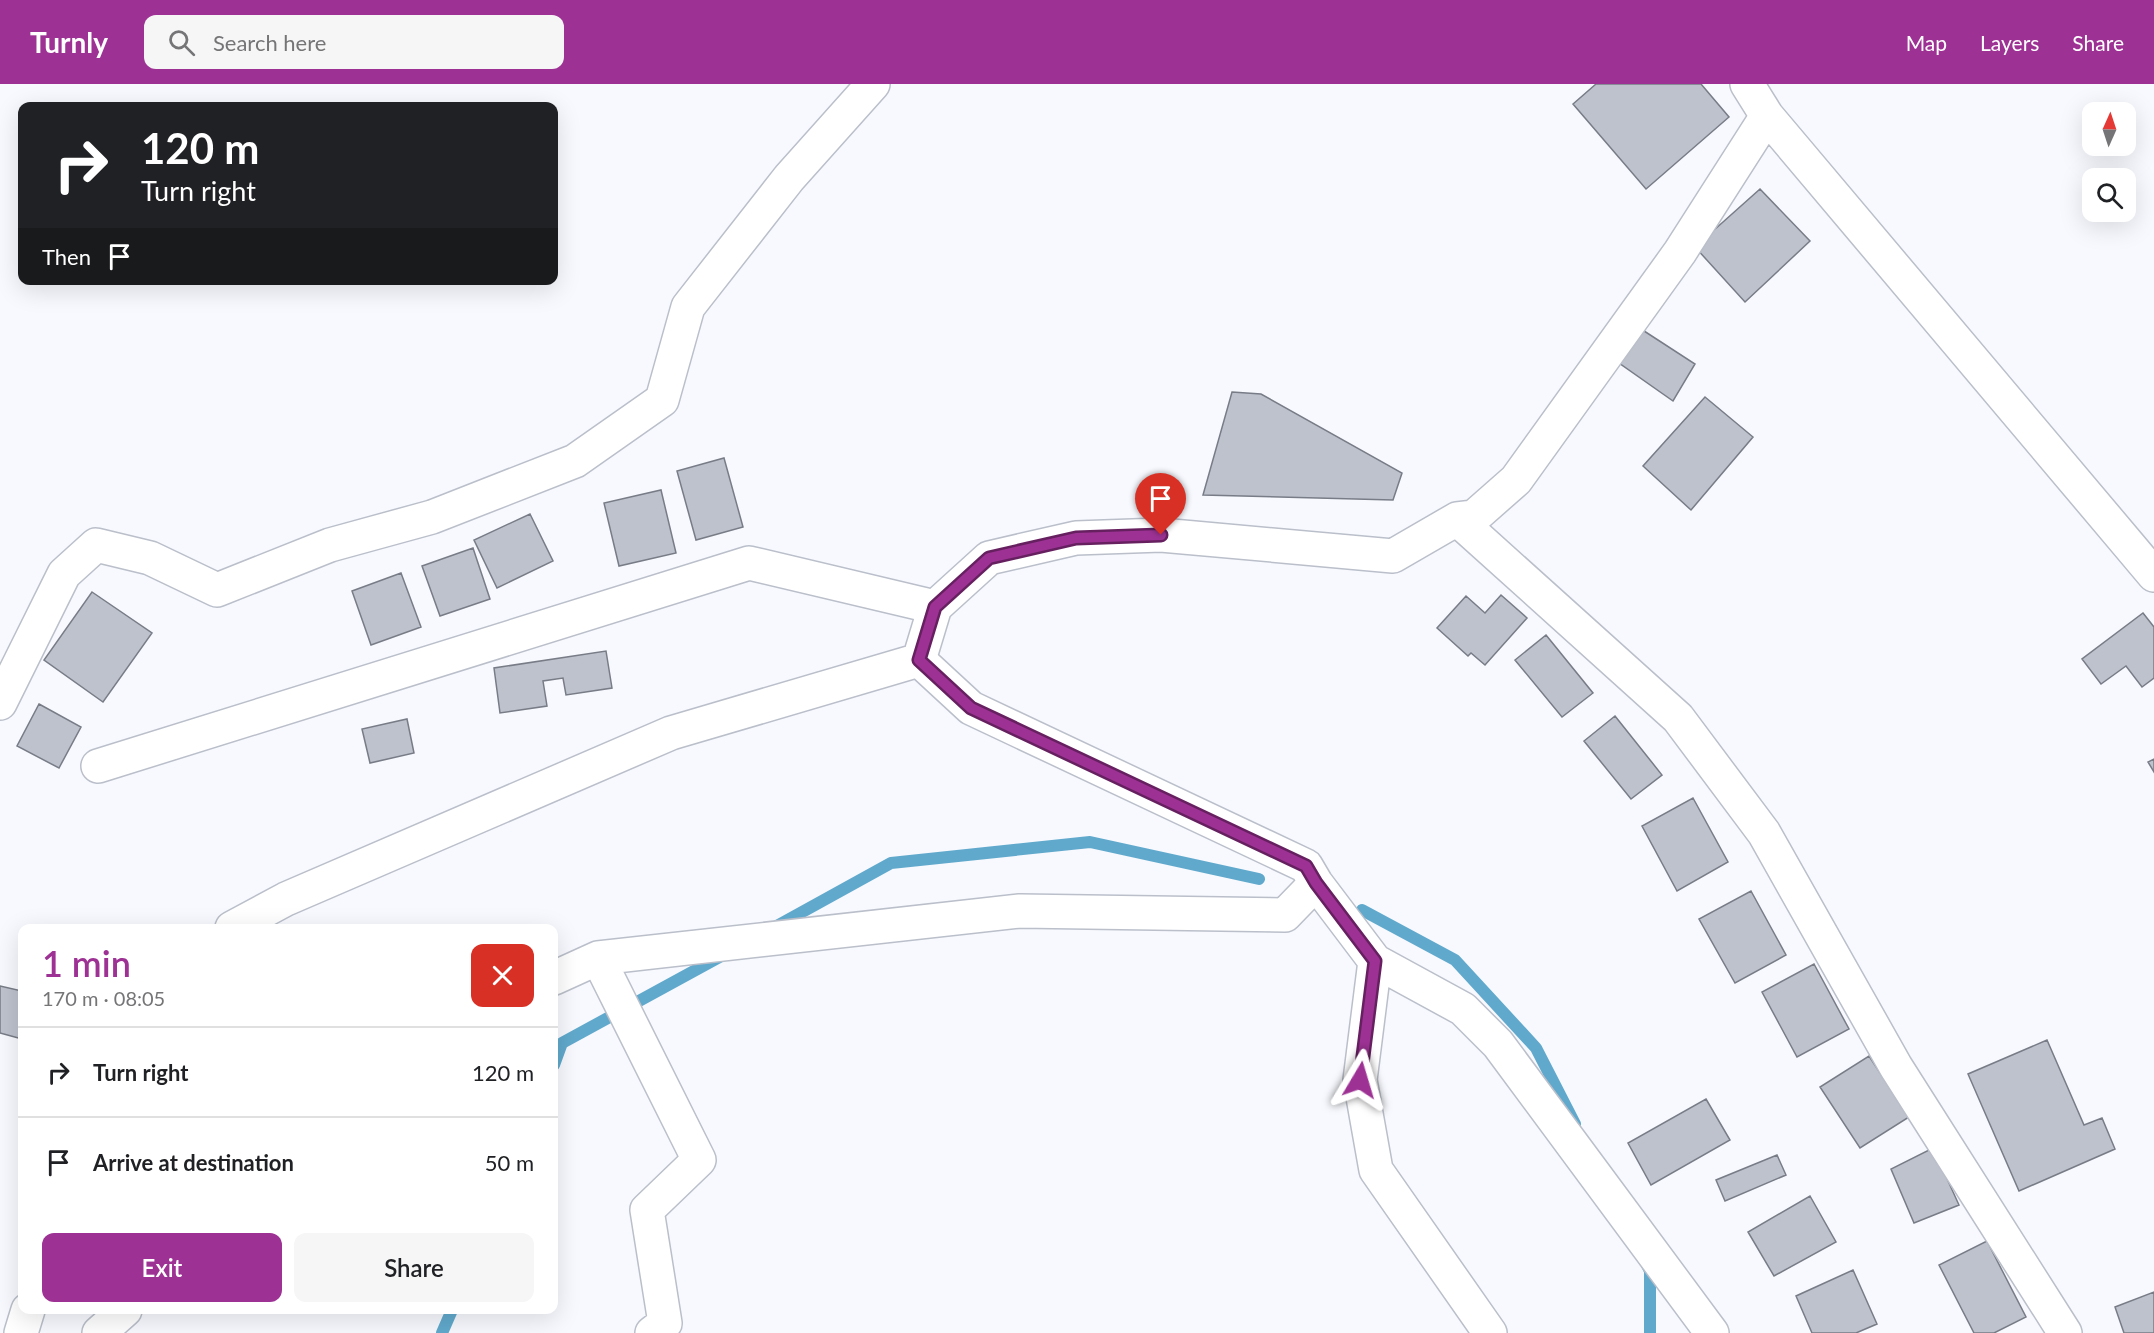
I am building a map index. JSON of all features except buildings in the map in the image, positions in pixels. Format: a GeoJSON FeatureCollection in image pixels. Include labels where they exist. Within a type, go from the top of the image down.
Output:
{"type":"FeatureCollection","features":[{"type":"Feature","properties":{"kind":"street"},"geometry":{"type":"LineString","coordinates":[[0,703],[64,574],[96,545],[150,558],[217,590],[330,545],[432,517],[575,461],[662,400],[688,307],[789,178],[873,84]]}},
{"type":"Feature","properties":{"kind":"street"},"geometry":{"type":"LineString","coordinates":[[1747,84],[1767,116],[2154,575]]}},
{"type":"Feature","properties":{"kind":"street"},"geometry":{"type":"LineString","coordinates":[[919,660],[935,607],[989,558],[1076,538],[1161,535],[1393,556],[1457,519],[1474,517],[1516,480],[1680,252],[1767,116]]}},
{"type":"Feature","properties":{"kind":"street"},"geometry":{"type":"LineString","coordinates":[[1457,519],[1678,718],[1685,727],[1764,833],[1896,1066],[2065,1333]]}},
{"type":"Feature","properties":{"kind":"street"},"geometry":{"type":"LineString","coordinates":[[98,766],[749,563],[935,607]]}},
{"type":"Feature","properties":{"kind":"street"},"geometry":{"type":"LineString","coordinates":[[919,660],[971,708],[1306,866],[1316,883],[1375,961],[1462,1009],[1498,1044],[1712,1333]]}},
{"type":"Feature","properties":{"kind":"street"},"geometry":{"type":"LineString","coordinates":[[239,924],[286,899],[671,733],[919,660]]}},
{"type":"Feature","properties":{"kind":"street"},"geometry":{"type":"LineString","coordinates":[[558,976],[598,958],[1020,910],[1285,915],[1316,883]]}},
{"type":"Feature","properties":{"kind":"street"},"geometry":{"type":"LineString","coordinates":[[598,958],[699,1160],[647,1210],[665,1323],[652,1333]]}},
{"type":"Feature","properties":{"kind":"street"},"geometry":{"type":"LineString","coordinates":[[1375,961],[1360,1080],[1376,1170],[1490,1333]]}},
{"type":"Feature","properties":{"kind":"street"},"geometry":{"type":"LineString","coordinates":[[21,1333],[27,1314]]}},
{"type":"Feature","properties":{"kind":"street"},"geometry":{"type":"LineString","coordinates":[[99,1333],[120,1314]]}},
{"type":"Feature","properties":{"kind":"waterway"},"geometry":{"type":"LineString","coordinates":[[775,927],[891,863],[1090,842],[1259,879]]}},
{"type":"Feature","properties":{"kind":"waterway"},"geometry":{"type":"LineString","coordinates":[[1362,910],[1455,960],[1536,1048],[1575,1124]]}},
{"type":"Feature","properties":{"kind":"waterway"},"geometry":{"type":"LineString","coordinates":[[558,1054],[562,1043],[725,954]]}},
{"type":"Feature","properties":{"kind":"waterway"},"geometry":{"type":"LineString","coordinates":[[1646,1263],[1650,1271],[1650,1333]]}},
{"type":"Feature","properties":{"kind":"waterway"},"geometry":{"type":"LineString","coordinates":[[442,1333],[450,1314]]}},
{"type":"Feature","properties":{"kind":"route"},"geometry":{"type":"LineString","coordinates":[[1161,535],[1076,538],[989,558],[935,607],[919,660],[971,708],[1306,866],[1316,883],[1375,961],[1360,1080]]}}]}
